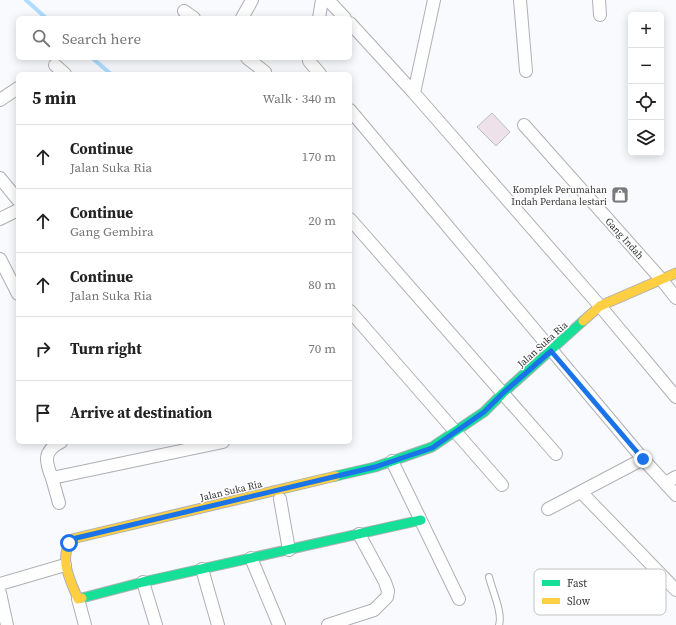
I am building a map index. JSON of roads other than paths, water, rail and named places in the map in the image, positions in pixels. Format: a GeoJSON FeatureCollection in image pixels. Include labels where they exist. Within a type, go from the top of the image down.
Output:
{"type":"FeatureCollection","features":[{"type":"Feature","properties":{"kind":"street"},"geometry":{"type":"LineString","coordinates":[[243,16],[252,0]]}},
{"type":"Feature","properties":{"kind":"street"},"geometry":{"type":"LineString","coordinates":[[319,16],[322,0]]}},
{"type":"Feature","properties":{"kind":"street"},"geometry":{"type":"LineString","coordinates":[[328,0],[343,16]]}},
{"type":"Feature","properties":{"kind":"street"},"geometry":{"type":"LineString","coordinates":[[414,93],[434,0]]}},
{"type":"Feature","properties":{"kind":"street"},"geometry":{"type":"LineString","coordinates":[[520,0],[526,71]]}},
{"type":"Feature","properties":{"kind":"street"},"geometry":{"type":"LineString","coordinates":[[599,0],[600,15]]}},
{"type":"Feature","properties":{"kind":"street"},"geometry":{"type":"LineString","coordinates":[[184,11],[191,16]]}},
{"type":"Feature","properties":{"kind":"street"},"geometry":{"type":"LineString","coordinates":[[352,25],[414,93],[600,306],[676,397]]}},
{"type":"Feature","properties":{"kind":"street"},"geometry":{"type":"LineString","coordinates":[[250,60],[265,72]]}},
{"type":"Feature","properties":{"kind":"street"},"geometry":{"type":"LineString","coordinates":[[307,72],[310,60]]}},
{"type":"Feature","properties":{"kind":"street"},"geometry":{"type":"LineString","coordinates":[[310,60],[319,72]]}},
{"type":"Feature","properties":{"kind":"street"},"geometry":{"type":"LineString","coordinates":[[55,64],[63,72]]}},
{"type":"Feature","properties":{"kind":"street"},"geometry":{"type":"LineString","coordinates":[[0,100],[16,89]]}},
{"type":"Feature","properties":{"kind":"street"},"geometry":{"type":"LineString","coordinates":[[352,112],[551,351],[643,459],[676,495]]}},
{"type":"Feature","properties":{"kind":"street","name":"Gang Indah"},"geometry":{"type":"LineString","coordinates":[[524,125],[661,279],[676,298]]}},
{"type":"Feature","properties":{"kind":"street"},"geometry":{"type":"LineString","coordinates":[[0,178],[16,198]]}},
{"type":"Feature","properties":{"kind":"street"},"geometry":{"type":"LineString","coordinates":[[0,219],[16,211]]}},
{"type":"Feature","properties":{"kind":"street"},"geometry":{"type":"LineString","coordinates":[[352,221],[556,454]]}},
{"type":"Feature","properties":{"kind":"street"},"geometry":{"type":"LineString","coordinates":[[0,259],[16,290]]}},
{"type":"Feature","properties":{"kind":"street","name":"Jalan Suka Ria"},"geometry":{"type":"LineString","coordinates":[[65,565],[66,546],[72,539],[375,467],[432,448],[484,412],[503,393],[600,306],[676,273]]}},
{"type":"Feature","properties":{"kind":"street"},"geometry":{"type":"LineString","coordinates":[[352,313],[502,485]]}},
{"type":"Feature","properties":{"kind":"street"},"geometry":{"type":"LineString","coordinates":[[57,444],[53,446],[46,456],[47,465],[59,503]]}},
{"type":"Feature","properties":{"kind":"street"},"geometry":{"type":"LineString","coordinates":[[52,478],[213,444]]}},
{"type":"Feature","properties":{"kind":"street"},"geometry":{"type":"LineString","coordinates":[[548,509],[643,459]]}},
{"type":"Feature","properties":{"kind":"street"},"geometry":{"type":"LineString","coordinates":[[393,461],[459,598]]}},
{"type":"Feature","properties":{"kind":"street"},"geometry":{"type":"LineString","coordinates":[[665,483],[676,477]]}},
{"type":"Feature","properties":{"kind":"street"},"geometry":{"type":"LineString","coordinates":[[580,492],[655,569]]}},
{"type":"Feature","properties":{"kind":"street"},"geometry":{"type":"LineString","coordinates":[[280,499],[289,550]]}},
{"type":"Feature","properties":{"kind":"street"},"geometry":{"type":"LineString","coordinates":[[78,599],[143,582],[421,520]]}},
{"type":"Feature","properties":{"kind":"street"},"geometry":{"type":"LineString","coordinates":[[328,625],[374,610],[387,597],[388,591],[385,582],[360,534]]}},
{"type":"Feature","properties":{"kind":"street"},"geometry":{"type":"LineString","coordinates":[[251,558],[278,625]]}},
{"type":"Feature","properties":{"kind":"street"},"geometry":{"type":"LineString","coordinates":[[0,584],[65,565],[86,625]]}},
{"type":"Feature","properties":{"kind":"street"},"geometry":{"type":"LineString","coordinates":[[202,569],[218,625]]}},
{"type":"Feature","properties":{"kind":"street"},"geometry":{"type":"LineString","coordinates":[[666,580],[676,590]]}},
{"type":"Feature","properties":{"kind":"street"},"geometry":{"type":"LineString","coordinates":[[143,582],[156,625]]}},
{"type":"Feature","properties":{"kind":"street"},"geometry":{"type":"LineString","coordinates":[[0,594],[7,625]]}},
{"type":"Feature","properties":{"kind":"lane"},"geometry":{"type":"LineString","coordinates":[[489,578],[499,612],[499,625]]}},
{"type":"Feature","properties":{"kind":"waterway"},"geometry":{"type":"LineString","coordinates":[[26,0],[44,16]]}},
{"type":"Feature","properties":{"kind":"waterway"},"geometry":{"type":"LineString","coordinates":[[94,60],[109,72]]}},
{"type":"Feature","properties":{"kind":"place","name":"Komplek Perumahan Indah Perdana lestari"},"geometry":{"type":"Point","coordinates":[620,195]}}]}
